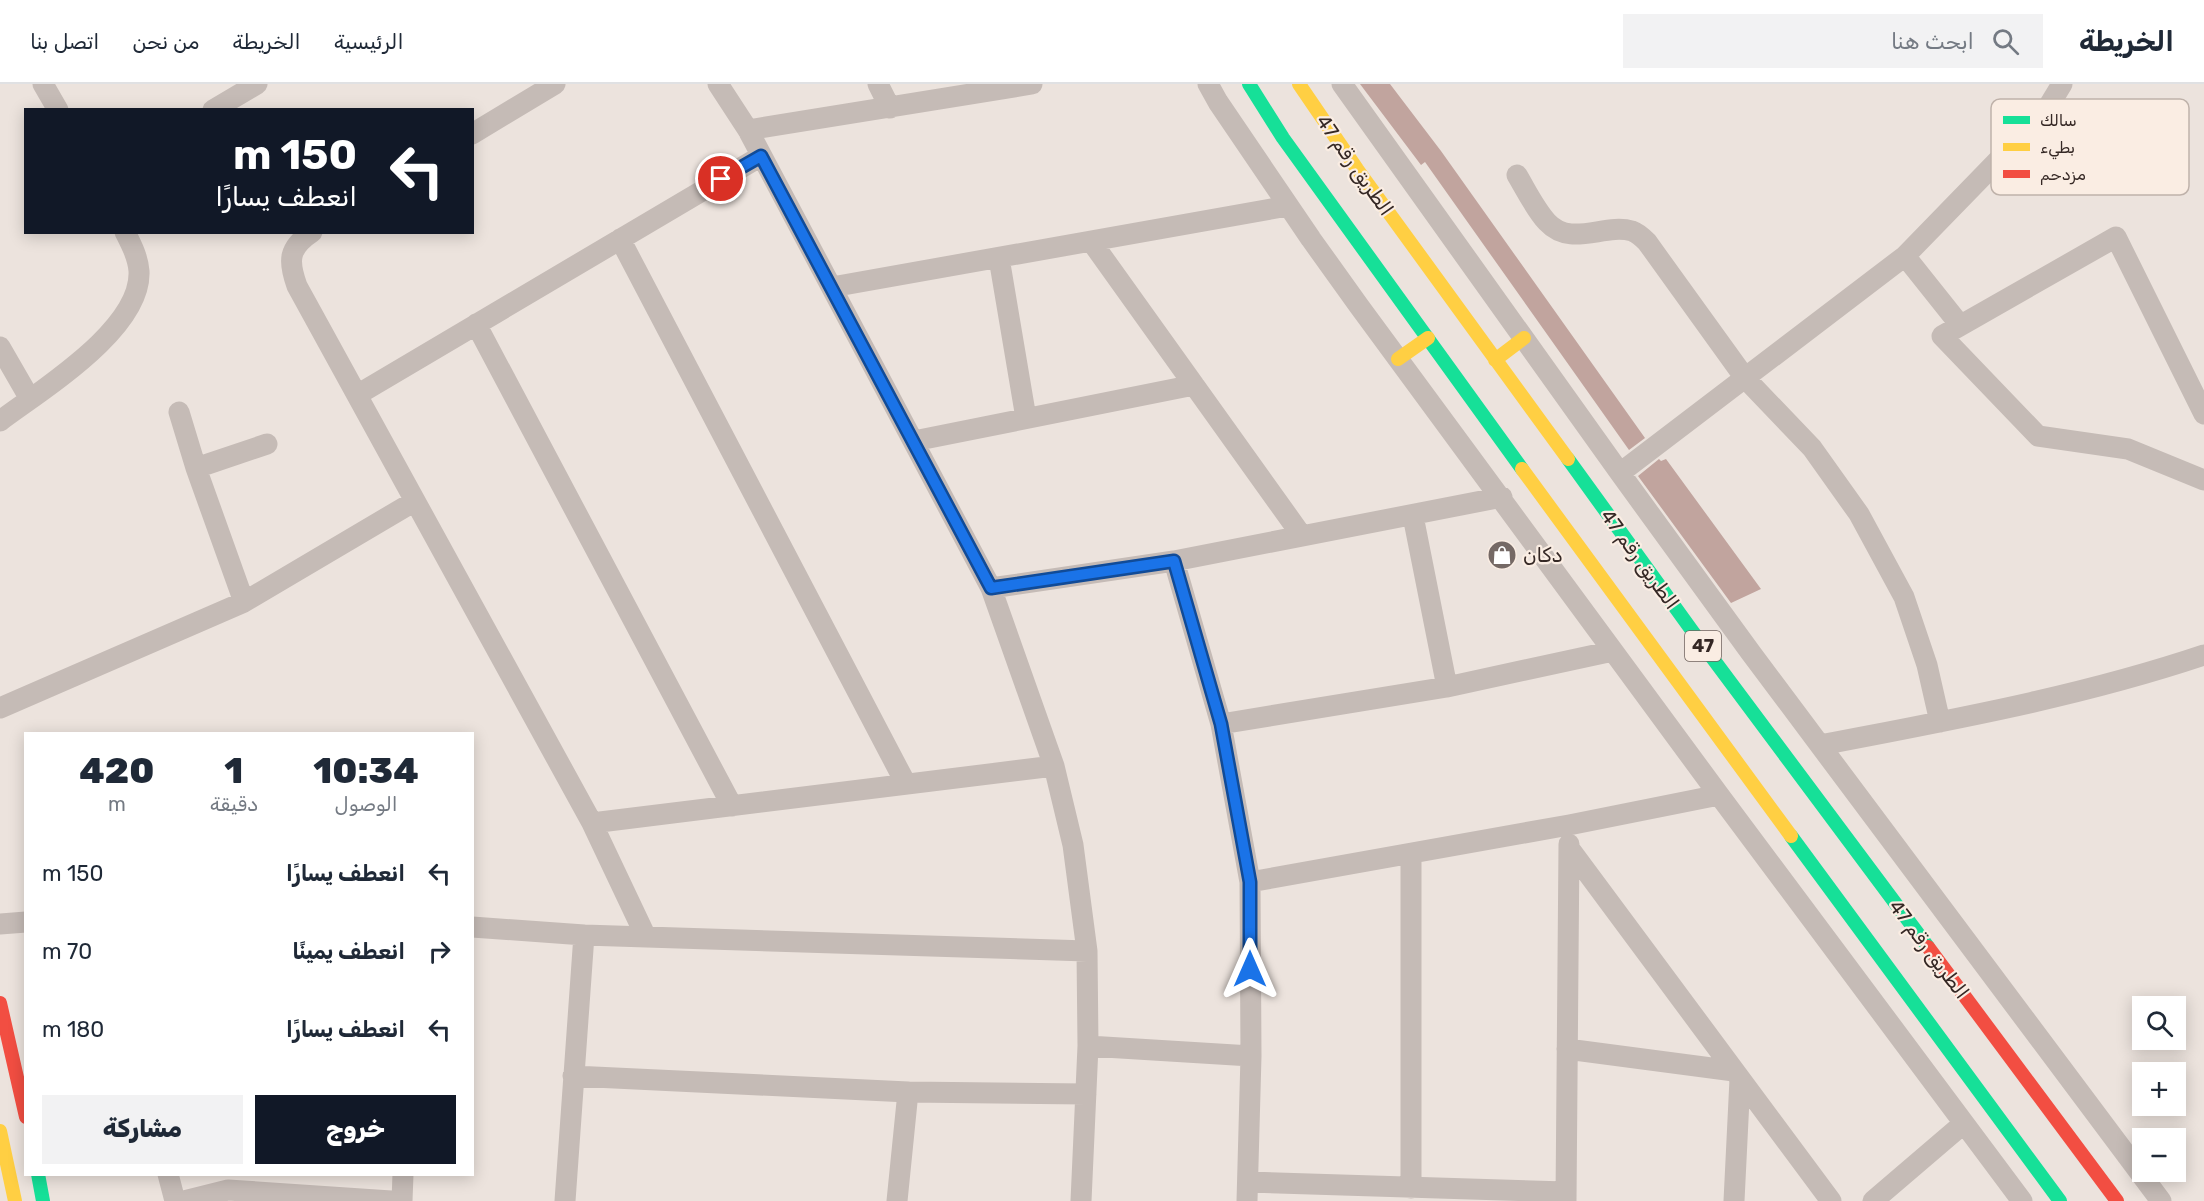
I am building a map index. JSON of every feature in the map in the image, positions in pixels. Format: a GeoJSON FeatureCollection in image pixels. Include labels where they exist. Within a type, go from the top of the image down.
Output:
{"type":"FeatureCollection","features":[{"type":"Feature","properties":{"kind":"main road","name":"الطريق رقم 47"},"geometry":{"type":"LineString","coordinates":[[1249,84],[1283,138],[1664,664],[2004,1115],[2060,1201]]}},
{"type":"Feature","properties":{"kind":"main road","name":"الطريق رقم 47"},"geometry":{"type":"LineString","coordinates":[[1299,84],[1336,140],[1495,360],[2031,1095],[2117,1201]]}},
{"type":"Feature","properties":{"kind":"main road"},"geometry":{"type":"LineString","coordinates":[[1398,359],[1428,338]]}},
{"type":"Feature","properties":{"kind":"main road"},"geometry":{"type":"LineString","coordinates":[[1495,360],[1524,338]]}},
{"type":"Feature","properties":{"kind":"main road"},"geometry":{"type":"LineString","coordinates":[[0,1003],[20,1069],[24,1101]]}},
{"type":"Feature","properties":{"kind":"main road"},"geometry":{"type":"LineString","coordinates":[[0,1131],[15,1201]]}},
{"type":"Feature","properties":{"kind":"main road"},"geometry":{"type":"LineString","coordinates":[[38,1176],[43,1201]]}},
{"type":"Feature","properties":{"kind":"street"},"geometry":{"type":"LineString","coordinates":[[43,84],[57,108]]}},
{"type":"Feature","properties":{"kind":"street"},"geometry":{"type":"LineString","coordinates":[[216,108],[257,84]]}},
{"type":"Feature","properties":{"kind":"street"},"geometry":{"type":"LineString","coordinates":[[474,133],[555,84]]}},
{"type":"Feature","properties":{"kind":"street"},"geometry":{"type":"LineString","coordinates":[[718,84],[747,130],[991,588],[1054,766],[1073,845],[1087,951],[1088,1046],[1081,1201]]}},
{"type":"Feature","properties":{"kind":"street"},"geometry":{"type":"LineString","coordinates":[[878,84],[890,108]]}},
{"type":"Feature","properties":{"kind":"street"},"geometry":{"type":"LineString","coordinates":[[747,130],[1032,84]]}},
{"type":"Feature","properties":{"kind":"street"},"geometry":{"type":"LineString","coordinates":[[1208,84],[1288,206],[1398,359],[2022,1201]]}},
{"type":"Feature","properties":{"kind":"street"},"geometry":{"type":"LineString","coordinates":[[1342,84],[1620,473],[2161,1201]]}},
{"type":"Feature","properties":{"kind":"street"},"geometry":{"type":"LineString","coordinates":[[2053,99],[2062,84]]}},
{"type":"Feature","properties":{"kind":"street"},"geometry":{"type":"LineString","coordinates":[[357,395],[761,156]]}},
{"type":"Feature","properties":{"kind":"street"},"geometry":{"type":"LineString","coordinates":[[1620,473],[1905,256],[1991,168]]}},
{"type":"Feature","properties":{"kind":"street"},"geometry":{"type":"LineString","coordinates":[[1517,175],[1548,223],[1563,232],[1582,235],[1616,229],[1634,231],[1647,242],[1745,378],[1812,448],[1859,514],[1904,597],[1924,656],[1940,722]]}},
{"type":"Feature","properties":{"kind":"street"},"geometry":{"type":"LineString","coordinates":[[832,287],[1288,206]]}},
{"type":"Feature","properties":{"kind":"street"},"geometry":{"type":"LineString","coordinates":[[0,421],[95,350],[116,327],[137,285],[139,271],[135,254],[126,234]]}},
{"type":"Feature","properties":{"kind":"street"},"geometry":{"type":"LineString","coordinates":[[309,234],[298,242],[291,257],[292,272],[297,286],[592,823],[646,937]]}},
{"type":"Feature","properties":{"kind":"street"},"geometry":{"type":"LineString","coordinates":[[2204,414],[2116,237],[1942,336],[2038,436],[2128,449],[2204,480]]}},
{"type":"Feature","properties":{"kind":"street"},"geometry":{"type":"LineString","coordinates":[[620,239],[906,784]]}},
{"type":"Feature","properties":{"kind":"street"},"geometry":{"type":"LineString","coordinates":[[1091,241],[1302,536]]}},
{"type":"Feature","properties":{"kind":"street"},"geometry":{"type":"LineString","coordinates":[[1905,256],[1960,325]]}},
{"type":"Feature","properties":{"kind":"street"},"geometry":{"type":"LineString","coordinates":[[999,258],[1026,418]]}},
{"type":"Feature","properties":{"kind":"street"},"geometry":{"type":"LineString","coordinates":[[476,324],[732,806]]}},
{"type":"Feature","properties":{"kind":"street"},"geometry":{"type":"LineString","coordinates":[[0,347],[30,399]]}},
{"type":"Feature","properties":{"kind":"street"},"geometry":{"type":"LineString","coordinates":[[914,441],[1194,385]]}},
{"type":"Feature","properties":{"kind":"street"},"geometry":{"type":"LineString","coordinates":[[179,412],[196,468],[244,602]]}},
{"type":"Feature","properties":{"kind":"street"},"geometry":{"type":"LineString","coordinates":[[196,468],[267,444]]}},
{"type":"Feature","properties":{"kind":"street"},"geometry":{"type":"LineString","coordinates":[[991,588],[1174,561],[1502,497]]}},
{"type":"Feature","properties":{"kind":"street"},"geometry":{"type":"LineString","coordinates":[[0,708],[244,602],[415,501]]}},
{"type":"Feature","properties":{"kind":"street"},"geometry":{"type":"LineString","coordinates":[[1413,516],[1447,687]]}},
{"type":"Feature","properties":{"kind":"street"},"geometry":{"type":"LineString","coordinates":[[1174,561],[1221,724],[1250,882],[1251,1056],[1248,1192],[1412,1188],[1566,1197],[1569,825]]}},
{"type":"Feature","properties":{"kind":"street"},"geometry":{"type":"LineString","coordinates":[[1221,724],[1447,687],[1613,651]]}},
{"type":"Feature","properties":{"kind":"street"},"geometry":{"type":"LineString","coordinates":[[1821,746],[2065,695],[2124,680],[2204,655]]}},
{"type":"Feature","properties":{"kind":"street"},"geometry":{"type":"LineString","coordinates":[[592,823],[1054,766]]}},
{"type":"Feature","properties":{"kind":"street"},"geometry":{"type":"LineString","coordinates":[[1250,882],[1411,855],[1719,795]]}},
{"type":"Feature","properties":{"kind":"street"},"geometry":{"type":"LineString","coordinates":[[1569,848],[1831,1201]]}},
{"type":"Feature","properties":{"kind":"street"},"geometry":{"type":"LineString","coordinates":[[1411,855],[1412,1188]]}},
{"type":"Feature","properties":{"kind":"street"},"geometry":{"type":"LineString","coordinates":[[0,924],[24,922]]}},
{"type":"Feature","properties":{"kind":"street"},"geometry":{"type":"LineString","coordinates":[[474,927],[584,935],[1087,951]]}},
{"type":"Feature","properties":{"kind":"street"},"geometry":{"type":"LineString","coordinates":[[565,1201],[584,935]]}},
{"type":"Feature","properties":{"kind":"street"},"geometry":{"type":"LineString","coordinates":[[1088,1046],[1251,1056]]}},
{"type":"Feature","properties":{"kind":"street"},"geometry":{"type":"LineString","coordinates":[[1567,1049],[1737,1075]]}},
{"type":"Feature","properties":{"kind":"street"},"geometry":{"type":"LineString","coordinates":[[1734,1201],[1737,1075]]}},
{"type":"Feature","properties":{"kind":"street"},"geometry":{"type":"LineString","coordinates":[[573,1076],[908,1092],[1086,1094]]}},
{"type":"Feature","properties":{"kind":"street"},"geometry":{"type":"LineString","coordinates":[[897,1201],[908,1092]]}},
{"type":"Feature","properties":{"kind":"street"},"geometry":{"type":"LineString","coordinates":[[1873,1201],[1963,1124]]}},
{"type":"Feature","properties":{"kind":"street"},"geometry":{"type":"LineString","coordinates":[[169,1176],[175,1201]]}},
{"type":"Feature","properties":{"kind":"street"},"geometry":{"type":"LineString","coordinates":[[402,1201],[403,1176]]}},
{"type":"Feature","properties":{"kind":"street"},"geometry":{"type":"LineString","coordinates":[[184,1201],[228,1189],[391,1201]]}},
{"type":"Feature","properties":{"kind":"building"},"geometry":{"type":"Polygon","coordinates":[[[1360,84],[1390,84],[1441,151],[1645,438],[1629,450],[1425,162],[1421,165],[1360,84]]]}},
{"type":"Feature","properties":{"kind":"building"},"geometry":{"type":"Polygon","coordinates":[[[1659,459],[1661,461],[1666,459],[1761,589],[1731,603],[1638,476],[1659,459]]]}},
{"type":"Feature","properties":{"kind":"traffic: fast"},"geometry":{"type":"LineString","coordinates":[[1249,84],[1283,138],[1522,469]]}},
{"type":"Feature","properties":{"kind":"traffic: fast"},"geometry":{"type":"LineString","coordinates":[[1568,459],[1693,632],[1928,947]]}},
{"type":"Feature","properties":{"kind":"traffic: fast"},"geometry":{"type":"LineString","coordinates":[[1791,836],[2060,1201]]}},
{"type":"Feature","properties":{"kind":"traffic: fast"},"geometry":{"type":"LineString","coordinates":[[38,1176],[43,1201]]}},
{"type":"Feature","properties":{"kind":"traffic: slow"},"geometry":{"type":"LineString","coordinates":[[1299,84],[1357,169],[1568,459]]}},
{"type":"Feature","properties":{"kind":"traffic: slow"},"geometry":{"type":"LineString","coordinates":[[1398,359],[1428,338]]}},
{"type":"Feature","properties":{"kind":"traffic: slow"},"geometry":{"type":"LineString","coordinates":[[1495,360],[1524,338]]}},
{"type":"Feature","properties":{"kind":"traffic: slow"},"geometry":{"type":"LineString","coordinates":[[1522,469],[1791,836]]}},
{"type":"Feature","properties":{"kind":"traffic: slow"},"geometry":{"type":"LineString","coordinates":[[0,1131],[15,1201]]}},
{"type":"Feature","properties":{"kind":"traffic: jam"},"geometry":{"type":"LineString","coordinates":[[1928,947],[2117,1201]]}},
{"type":"Feature","properties":{"kind":"traffic: jam"},"geometry":{"type":"LineString","coordinates":[[0,1003],[24,1108]]}},
{"type":"Feature","properties":{"kind":"place","name":"دكان"},"geometry":{"type":"Point","coordinates":[1502,555]}},
{"type":"Feature","properties":{"kind":"route"},"geometry":{"type":"LineString","coordinates":[[721,179],[761,156],[991,588],[1174,561],[1221,724],[1250,882],[1250,969]]}}]}
